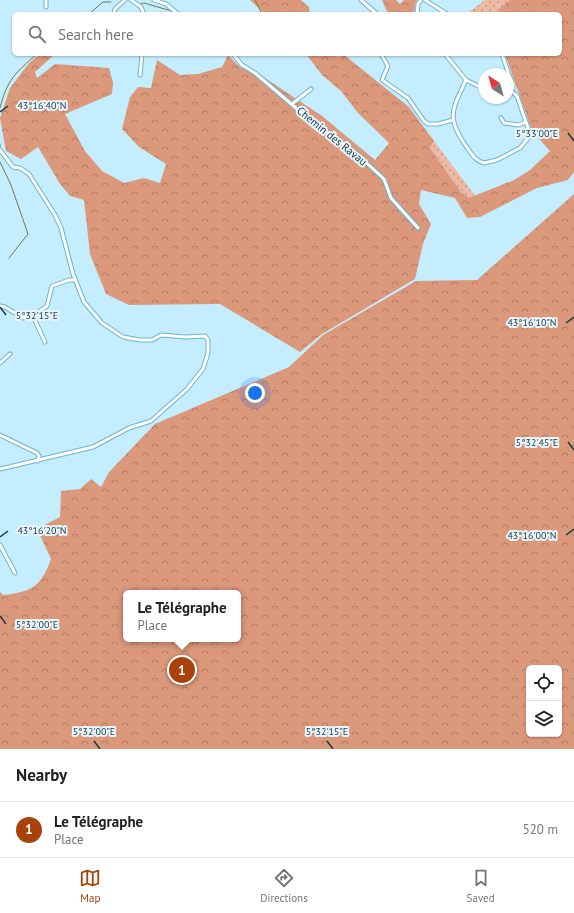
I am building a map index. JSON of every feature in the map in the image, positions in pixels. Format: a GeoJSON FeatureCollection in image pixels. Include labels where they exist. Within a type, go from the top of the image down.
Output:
{"type":"FeatureCollection","features":[{"type":"Feature","properties":{"kind":"street"},"geometry":{"type":"LineString","coordinates":[[46,0],[46,7]]}},
{"type":"Feature","properties":{"kind":"street"},"geometry":{"type":"LineString","coordinates":[[114,12],[125,0]]}},
{"type":"Feature","properties":{"kind":"street"},"geometry":{"type":"LineString","coordinates":[[131,0],[141,7],[143,12]]}},
{"type":"Feature","properties":{"kind":"street"},"geometry":{"type":"LineString","coordinates":[[154,0],[166,4],[176,12]]}},
{"type":"Feature","properties":{"kind":"street"},"geometry":{"type":"LineString","coordinates":[[361,0],[375,12]]}},
{"type":"Feature","properties":{"kind":"street"},"geometry":{"type":"LineString","coordinates":[[417,12],[418,4],[422,0]]}},
{"type":"Feature","properties":{"kind":"street"},"geometry":{"type":"LineString","coordinates":[[425,0],[444,12]]}},
{"type":"Feature","properties":{"kind":"street"},"geometry":{"type":"LineString","coordinates":[[140,74],[142,56]]}},
{"type":"Feature","properties":{"kind":"street","name":"Chemin des Ravau"},"geometry":{"type":"LineString","coordinates":[[235,56],[242,65],[255,73],[303,114],[358,154],[384,179],[391,198],[418,228]]}},
{"type":"Feature","properties":{"kind":"street"},"geometry":{"type":"LineString","coordinates":[[382,56],[388,66],[382,80],[408,98],[424,121],[428,124],[438,124],[453,120]]}},
{"type":"Feature","properties":{"kind":"street"},"geometry":{"type":"LineString","coordinates":[[447,56],[466,80],[478,86]]}},
{"type":"Feature","properties":{"kind":"street"},"geometry":{"type":"LineString","coordinates":[[503,56],[507,68]]}},
{"type":"Feature","properties":{"kind":"street"},"geometry":{"type":"LineString","coordinates":[[466,80],[454,105],[453,120],[458,135],[475,159],[484,163],[497,160],[520,148],[529,138],[529,131],[526,122],[517,96],[514,94]]}},
{"type":"Feature","properties":{"kind":"street"},"geometry":{"type":"LineString","coordinates":[[292,104],[310,89]]}},
{"type":"Feature","properties":{"kind":"street"},"geometry":{"type":"LineString","coordinates":[[502,118],[506,124],[518,125],[526,122]]}},
{"type":"Feature","properties":{"kind":"street"},"geometry":{"type":"LineString","coordinates":[[0,150],[13,167],[20,168],[29,174],[61,228],[75,280],[84,302],[94,316],[123,337],[140,340],[152,340],[161,334],[195,337],[206,336],[208,340],[208,353],[204,369],[187,389],[151,421],[129,428],[93,447],[0,469]]}},
{"type":"Feature","properties":{"kind":"street"},"geometry":{"type":"LineString","coordinates":[[0,306],[5,307],[23,318],[33,316],[47,306],[52,286],[69,280],[75,280]]}},
{"type":"Feature","properties":{"kind":"street"},"geometry":{"type":"LineString","coordinates":[[33,316],[45,342]]}},
{"type":"Feature","properties":{"kind":"street"},"geometry":{"type":"LineString","coordinates":[[0,363],[10,354]]}},
{"type":"Feature","properties":{"kind":"street"},"geometry":{"type":"LineString","coordinates":[[0,435],[37,453],[39,456],[38,461]]}},
{"type":"Feature","properties":{"kind":"street"},"geometry":{"type":"LineString","coordinates":[[0,545],[15,573]]}},
{"type":"Feature","properties":{"kind":"shaded area"},"geometry":{"type":"Polygon","coordinates":[[[485,0],[510,0],[500,8],[498,12],[469,12],[485,0]]]}},
{"type":"Feature","properties":{"kind":"shaded area"},"geometry":{"type":"Polygon","coordinates":[[[434,141],[476,197],[469,198],[461,192],[430,148],[434,141]]]}},
{"type":"Feature","properties":{"kind":"green space"},"geometry":{"type":"Polygon","coordinates":[[[250,0],[301,0],[309,7],[310,12],[263,12],[250,0]]]}},
{"type":"Feature","properties":{"kind":"green space"},"geometry":{"type":"Polygon","coordinates":[[[382,0],[396,0],[400,4],[404,0],[417,0],[414,12],[387,12],[382,0]]]}},
{"type":"Feature","properties":{"kind":"green space"},"geometry":{"type":"Polygon","coordinates":[[[510,0],[574,0],[574,172],[568,180],[537,188],[480,217],[467,218],[455,198],[421,190],[419,204],[431,224],[423,244],[415,279],[322,334],[300,352],[220,304],[129,305],[106,294],[90,254],[84,200],[70,196],[60,184],[38,147],[21,159],[6,151],[0,118],[10,88],[29,63],[38,56],[53,56],[35,72],[37,78],[55,64],[109,68],[113,82],[112,94],[65,114],[85,151],[102,171],[124,183],[144,178],[160,183],[166,164],[139,147],[122,129],[130,97],[138,87],[151,88],[157,60],[180,75],[198,74],[222,67],[228,56],[229,56],[240,67],[265,78],[322,116],[375,160],[389,143],[358,113],[341,91],[322,75],[308,56],[345,56],[409,107],[434,141],[430,148],[461,192],[469,198],[514,180],[530,170],[550,151],[532,131],[514,80],[514,68],[510,68],[506,56],[562,56],[562,12],[498,12],[500,8],[510,0]]]}},
{"type":"Feature","properties":{"kind":"green space"},"geometry":{"type":"Polygon","coordinates":[[[574,194],[574,749],[0,749],[0,592],[3,595],[28,590],[39,582],[43,576],[51,559],[37,529],[60,517],[61,491],[80,489],[91,479],[101,487],[109,472],[155,424],[289,367],[323,335],[416,281],[477,280],[574,194]]]}},
{"type":"Feature","properties":{"kind":"waterway"},"geometry":{"type":"LineString","coordinates":[[255,0],[261,12]]}},
{"type":"Feature","properties":{"kind":"waterway"},"geometry":{"type":"LineString","coordinates":[[91,12],[103,2],[111,2]]}},
{"type":"Feature","properties":{"kind":"waterway"},"geometry":{"type":"LineString","coordinates":[[141,4],[144,3],[175,12]]}},
{"type":"Feature","properties":{"kind":"waterway"},"geometry":{"type":"LineString","coordinates":[[0,108],[6,90],[17,72],[35,56]]}},
{"type":"Feature","properties":{"kind":"waterway"},"geometry":{"type":"LineString","coordinates":[[0,162],[11,185],[28,234],[9,258]]}},
{"type":"Feature","properties":{"kind":"place","name":"Le Télégraphe"},"geometry":{"type":"Point","coordinates":[182,670]}}]}
